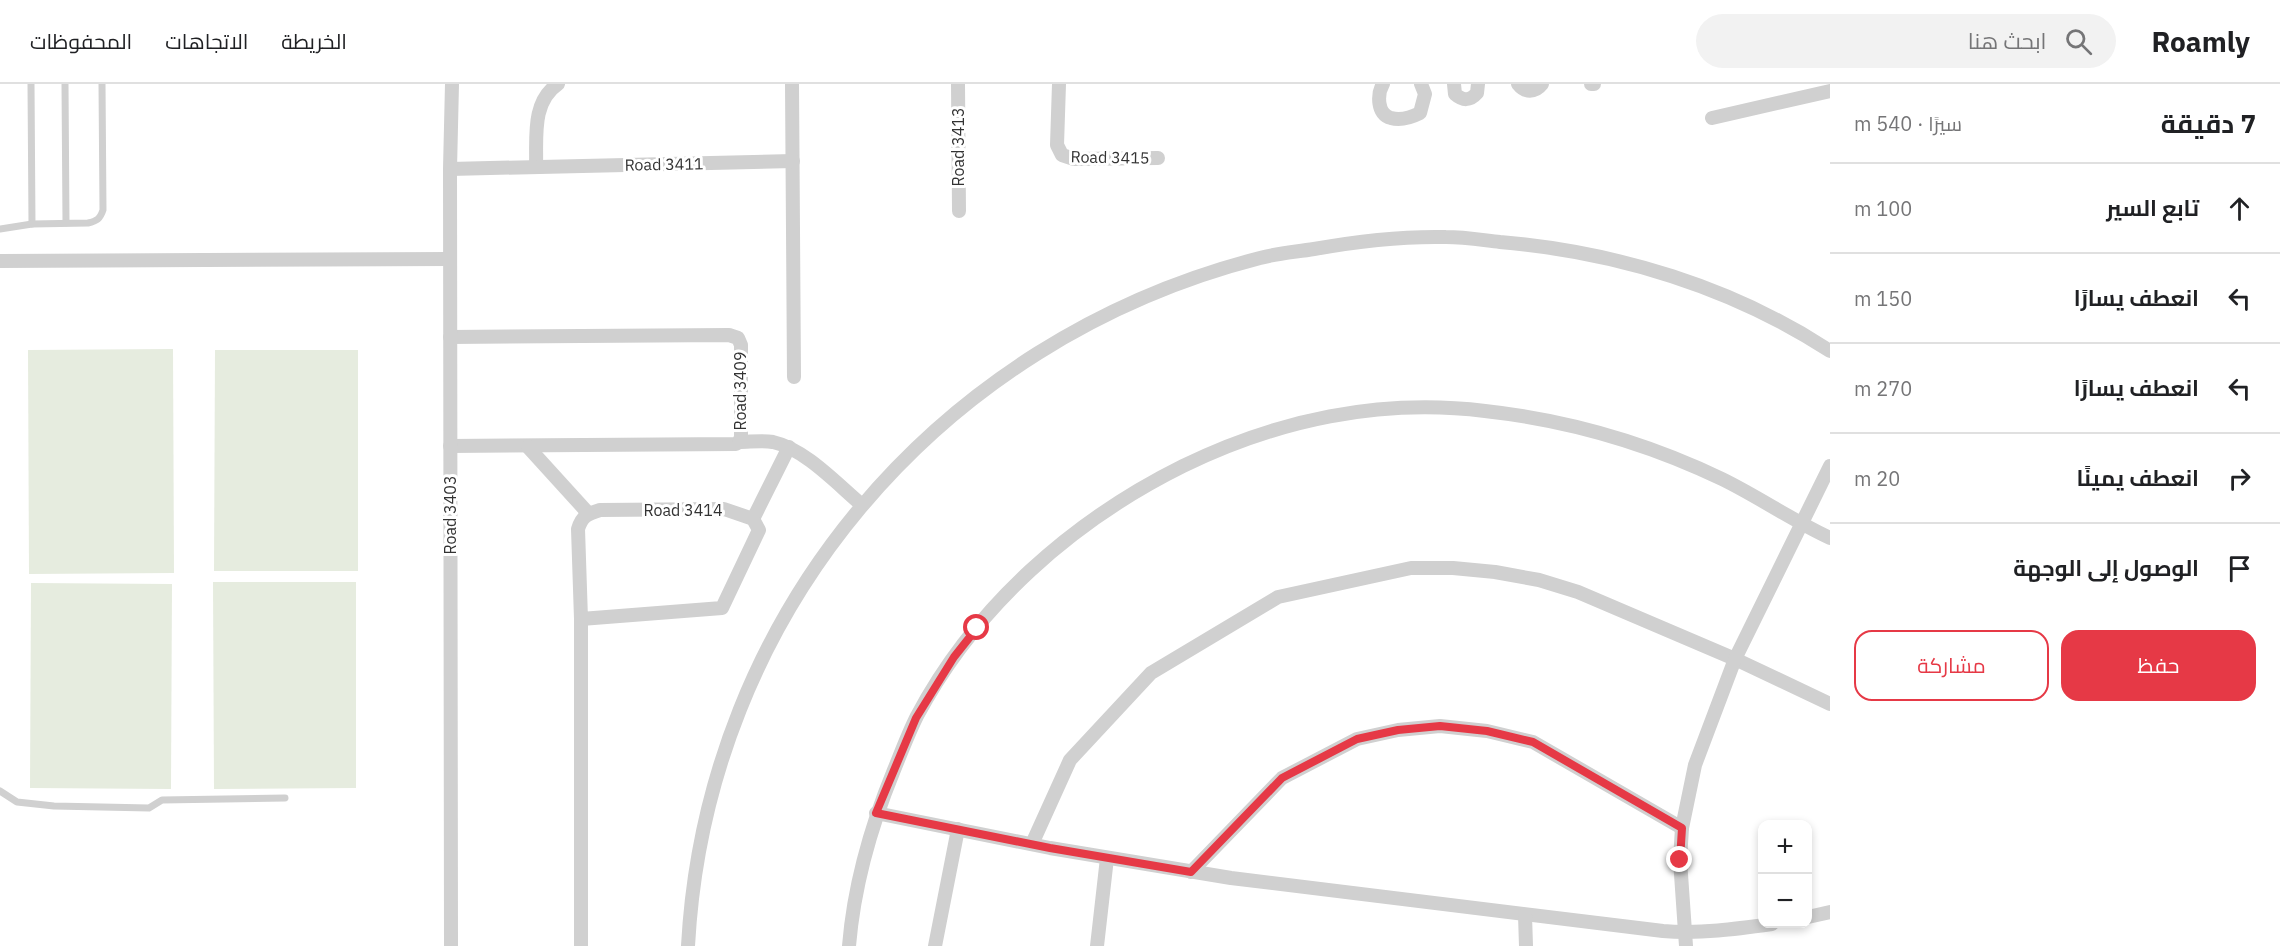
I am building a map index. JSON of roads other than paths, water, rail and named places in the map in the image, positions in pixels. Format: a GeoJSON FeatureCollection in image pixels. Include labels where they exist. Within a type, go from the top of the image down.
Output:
{"type":"FeatureCollection","features":[{"type":"Feature","properties":{"kind":"street","name":"Road 3403"},"geometry":{"type":"LineString","coordinates":[[451,946],[450,169],[452,84]]}},
{"type":"Feature","properties":{"kind":"street"},"geometry":{"type":"LineString","coordinates":[[536,167],[539,109],[544,98],[558,84]]}},
{"type":"Feature","properties":{"kind":"street"},"geometry":{"type":"LineString","coordinates":[[792,84],[794,377]]}},
{"type":"Feature","properties":{"kind":"street","name":"Road 3413"},"geometry":{"type":"LineString","coordinates":[[958,84],[959,211]]}},
{"type":"Feature","properties":{"kind":"street","name":"Road 3415"},"geometry":{"type":"LineString","coordinates":[[1059,84],[1057,145],[1062,155],[1074,159],[1158,158]]}},
{"type":"Feature","properties":{"kind":"street"},"geometry":{"type":"LineString","coordinates":[[1383,84],[1379,103],[1382,112],[1390,118],[1408,118],[1420,113],[1425,94],[1421,84]]}},
{"type":"Feature","properties":{"kind":"street"},"geometry":{"type":"LineString","coordinates":[[1454,84],[1455,94],[1460,99],[1466,100],[1473,98],[1477,93],[1478,84]]}},
{"type":"Feature","properties":{"kind":"street"},"geometry":{"type":"LineString","coordinates":[[1518,84],[1532,91],[1538,89],[1542,84]]}},
{"type":"Feature","properties":{"kind":"street"},"geometry":{"type":"LineString","coordinates":[[1712,118],[1830,91]]}},
{"type":"Feature","properties":{"kind":"street","name":"Road 3411"},"geometry":{"type":"LineString","coordinates":[[450,169],[793,161]]}},
{"type":"Feature","properties":{"kind":"street"},"geometry":{"type":"LineString","coordinates":[[688,946],[690,899],[707,808],[736,717],[779,627],[813,570],[862,505],[922,440],[1002,375],[1084,325],[1169,286],[1252,260],[1364,240],[1447,237],[1539,245],[1640,265],[1720,293],[1800,331],[1830,351]]}},
{"type":"Feature","properties":{"kind":"street"},"geometry":{"type":"LineString","coordinates":[[0,261],[450,259]]}},
{"type":"Feature","properties":{"kind":"street","name":"Road 3409"},"geometry":{"type":"LineString","coordinates":[[450,338],[729,335],[738,338],[741,345],[739,442],[731,444],[528,447],[450,446]]}},
{"type":"Feature","properties":{"kind":"street"},"geometry":{"type":"LineString","coordinates":[[849,946],[853,912],[876,813],[916,718],[934,687],[977,628],[1026,574],[1078,530],[1131,494],[1215,451],[1298,422],[1356,411],[1419,407],[1486,411],[1595,431],[1690,465],[1750,494],[1801,525],[1830,538]]}},
{"type":"Feature","properties":{"kind":"street"},"geometry":{"type":"LineString","coordinates":[[739,442],[771,442],[789,447],[802,455],[862,505]]}},
{"type":"Feature","properties":{"kind":"street"},"geometry":{"type":"LineString","coordinates":[[528,447],[588,513],[582,518],[578,529],[581,619],[581,946]]}},
{"type":"Feature","properties":{"kind":"street"},"geometry":{"type":"LineString","coordinates":[[581,619],[722,608],[759,530],[753,519],[789,447]]}},
{"type":"Feature","properties":{"kind":"street"},"geometry":{"type":"LineString","coordinates":[[1685,939],[1680,881],[1682,828],[1695,765],[1735,659],[1830,466]]}},
{"type":"Feature","properties":{"kind":"street","name":"Road 3414"},"geometry":{"type":"LineString","coordinates":[[588,513],[600,510],[724,509],[753,519]]}},
{"type":"Feature","properties":{"kind":"street"},"geometry":{"type":"LineString","coordinates":[[1032,844],[1070,760],[1151,673],[1278,597],[1411,568],[1453,568],[1495,572],[1539,580],[1578,592],[1735,659],[1830,704]]}},
{"type":"Feature","properties":{"kind":"street"},"geometry":{"type":"LineString","coordinates":[[1191,872],[1282,778],[1357,739],[1398,730],[1440,726],[1487,731],[1533,742],[1682,828]]}},
{"type":"Feature","properties":{"kind":"street"},"geometry":{"type":"LineString","coordinates":[[876,813],[1191,872],[1525,915],[1685,939],[1758,926]]}},
{"type":"Feature","properties":{"kind":"street"},"geometry":{"type":"LineString","coordinates":[[935,946],[958,828]]}},
{"type":"Feature","properties":{"kind":"street"},"geometry":{"type":"LineString","coordinates":[[1097,946],[1107,858]]}},
{"type":"Feature","properties":{"kind":"street"},"geometry":{"type":"LineString","coordinates":[[1812,916],[1830,912]]}},
{"type":"Feature","properties":{"kind":"street"},"geometry":{"type":"LineString","coordinates":[[1525,915],[1526,946]]}},
{"type":"Feature","properties":{"kind":"lane"},"geometry":{"type":"LineString","coordinates":[[31,84],[32,224]]}},
{"type":"Feature","properties":{"kind":"lane"},"geometry":{"type":"LineString","coordinates":[[65,84],[66,223]]}},
{"type":"Feature","properties":{"kind":"lane"},"geometry":{"type":"LineString","coordinates":[[0,229],[32,224],[96,222],[100,218],[104,210],[102,84]]}},
{"type":"Feature","properties":{"kind":"lane"},"geometry":{"type":"LineString","coordinates":[[0,791],[17,802],[78,807],[149,808],[162,800],[285,798]]}}]}
